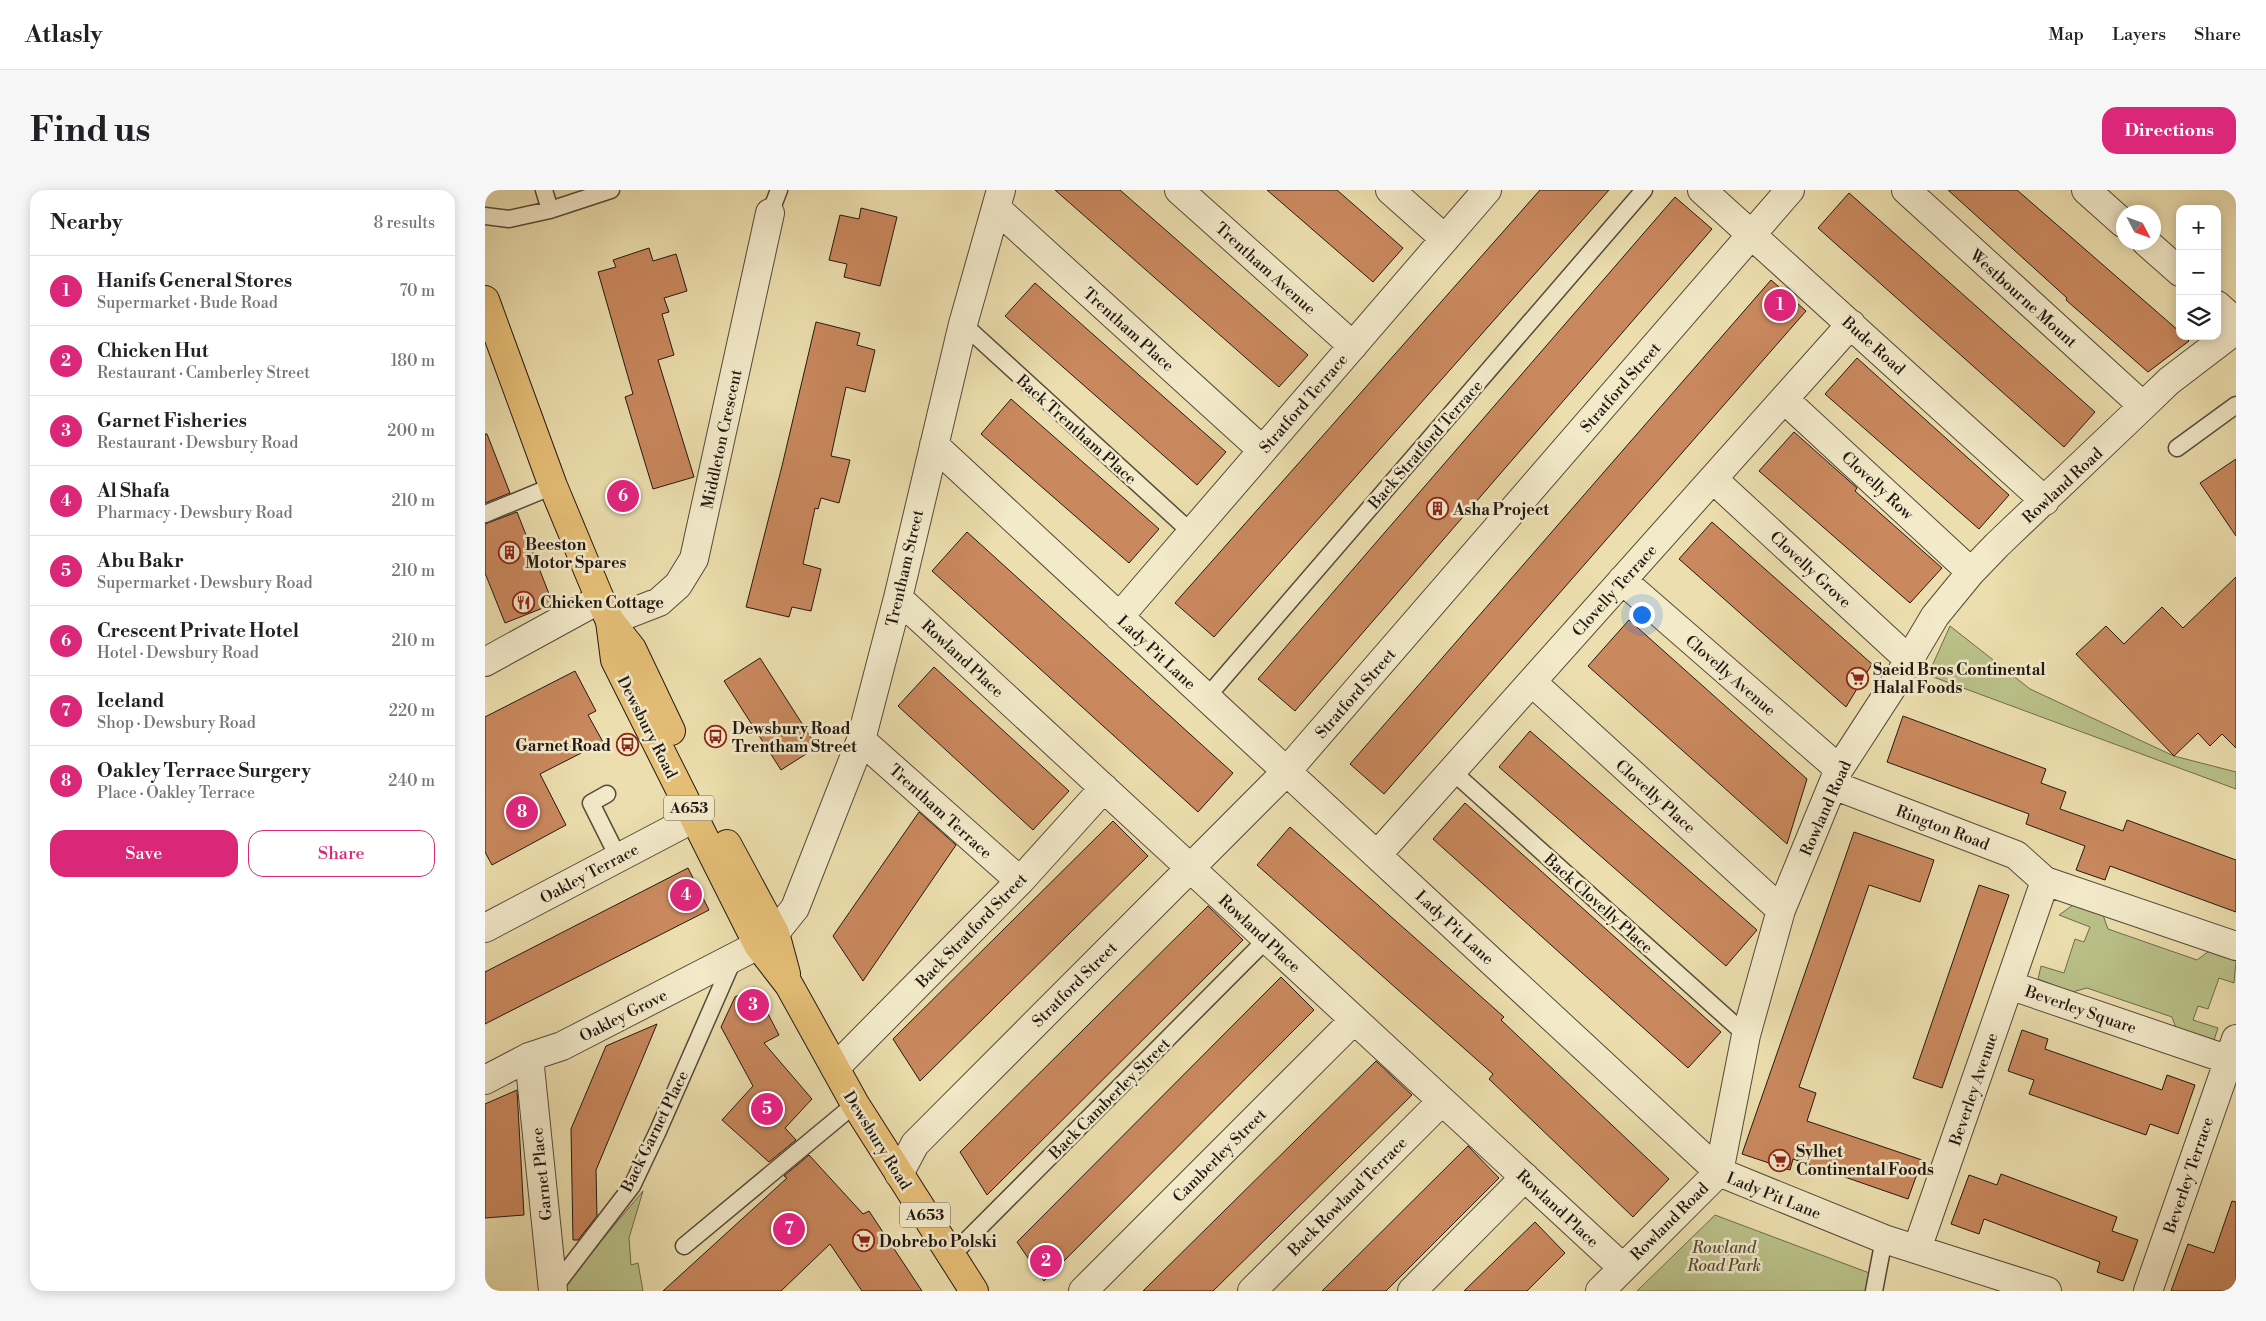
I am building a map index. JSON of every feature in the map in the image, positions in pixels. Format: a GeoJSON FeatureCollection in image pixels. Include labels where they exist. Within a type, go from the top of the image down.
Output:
{"type":"FeatureCollection","features":[{"type":"Feature","properties":{"kind":"main road","name":"Dewsbury Road"},"geometry":{"type":"LineString","coordinates":[[485,300],[553,486],[605,610],[615,660],[694,818],[767,939]]}},
{"type":"Feature","properties":{"kind":"main road","name":"Dewsbury Road"},"geometry":{"type":"LineString","coordinates":[[605,610],[632,649],[789,984],[855,1104],[974,1291]]}},
{"type":"Feature","properties":{"kind":"street","name":"Trentham Avenue"},"geometry":{"type":"LineString","coordinates":[[1179,190],[1353,346]]}},
{"type":"Feature","properties":{"kind":"street"},"geometry":{"type":"LineString","coordinates":[[1390,190],[1445,239]]}},
{"type":"Feature","properties":{"kind":"street","name":"Stratford Terrace"},"geometry":{"type":"LineString","coordinates":[[1119,617],[1487,190]]}},
{"type":"Feature","properties":{"kind":"street","name":"Bude Road"},"geometry":{"type":"LineString","coordinates":[[1701,190],[2045,500]]}},
{"type":"Feature","properties":{"kind":"street","name":"Stratford Street"},"geometry":{"type":"LineString","coordinates":[[899,1174],[907,1156],[921,1137],[1286,772],[1790,190]]}},
{"type":"Feature","properties":{"kind":"street","name":"Westbourne Mount"},"geometry":{"type":"LineString","coordinates":[[1906,190],[2143,406]]}},
{"type":"Feature","properties":{"kind":"street"},"geometry":{"type":"LineString","coordinates":[[2086,190],[2116,217]]}},
{"type":"Feature","properties":{"kind":"street","name":"Trentham Street"},"geometry":{"type":"LineString","coordinates":[[767,939],[795,908],[861,740],[898,598],[963,324],[998,199]]}},
{"type":"Feature","properties":{"kind":"street","name":"Trentham Place"},"geometry":{"type":"LineString","coordinates":[[998,199],[1263,450]]}},
{"type":"Feature","properties":{"kind":"street","name":"Middleton Crescent"},"geometry":{"type":"LineString","coordinates":[[485,661],[605,610],[659,602],[679,585],[694,559],[775,201]]}},
{"type":"Feature","properties":{"kind":"street"},"geometry":{"type":"LineString","coordinates":[[2155,250],[2176,268]]}},
{"type":"Feature","properties":{"kind":"street"},"geometry":{"type":"LineString","coordinates":[[2221,309],[2236,322]]}},
{"type":"Feature","properties":{"kind":"street","name":"Clovelly Terrace"},"geometry":{"type":"LineString","coordinates":[[1377,855],[1851,324]]}},
{"type":"Feature","properties":{"kind":"street","name":"Rowland Road"},"geometry":{"type":"LineString","coordinates":[[1600,1291],[1719,1172],[1746,1035],[1781,910],[1836,777],[1935,616],[1971,572],[2169,381],[2236,330]]}},
{"type":"Feature","properties":{"kind":"street","name":"Clovelly Row"},"geometry":{"type":"LineString","coordinates":[[1784,399],[1971,572]]}},
{"type":"Feature","properties":{"kind":"street","name":"Lady Pit Lane"},"geometry":{"type":"LineString","coordinates":[[934,446],[1719,1172],[1884,1239],[1917,1249],[1990,1283],[2047,1291]]}},
{"type":"Feature","properties":{"kind":"street","name":"Clovelly Grove"},"geometry":{"type":"LineString","coordinates":[[1713,479],[1909,660]]}},
{"type":"Feature","properties":{"kind":"street","name":"Clovelly Avenue"},"geometry":{"type":"LineString","coordinates":[[1622,580],[1836,777]]}},
{"type":"Feature","properties":{"kind":"street","name":"Rowland Place"},"geometry":{"type":"LineString","coordinates":[[898,598],[1623,1268]]}},
{"type":"Feature","properties":{"kind":"street","name":"Clovelly Place"},"geometry":{"type":"LineString","coordinates":[[1531,682],[1781,910]]}},
{"type":"Feature","properties":{"kind":"street","name":"Trentham Terrace"},"geometry":{"type":"LineString","coordinates":[[861,740],[1020,881]]}},
{"type":"Feature","properties":{"kind":"street","name":"Rington Road"},"geometry":{"type":"LineString","coordinates":[[1836,777],[2016,855],[2045,881]]}},
{"type":"Feature","properties":{"kind":"street","name":"Back Stratford Street"},"geometry":{"type":"LineString","coordinates":[[835,1068],[1020,881],[1104,788]]}},
{"type":"Feature","properties":{"kind":"street","name":"Oakley Terrace"},"geometry":{"type":"LineString","coordinates":[[485,928],[694,818]]}},
{"type":"Feature","properties":{"kind":"street"},"geometry":{"type":"LineString","coordinates":[[2045,881],[2236,946]]}},
{"type":"Feature","properties":{"kind":"street","name":"Beverley Square"},"geometry":{"type":"LineString","coordinates":[[2045,881],[2009,985],[2233,1050]]}},
{"type":"Feature","properties":{"kind":"street","name":"Oakley Grove"},"geometry":{"type":"LineString","coordinates":[[485,1080],[529,1057],[562,1046],[733,960],[767,939]]}},
{"type":"Feature","properties":{"kind":"street","name":"Beverley Avenue"},"geometry":{"type":"LineString","coordinates":[[1917,1249],[2009,985]]}},
{"type":"Feature","properties":{"kind":"street","name":"Camberley Street"},"geometry":{"type":"LineString","coordinates":[[1083,1291],[1354,1020]]}},
{"type":"Feature","properties":{"kind":"street","name":"Beverley Terrace"},"geometry":{"type":"LineString","coordinates":[[2148,1291],[2233,1050]]}},
{"type":"Feature","properties":{"kind":"street","name":"Garnet Place"},"geometry":{"type":"LineString","coordinates":[[529,1057],[553,1290]]}},
{"type":"Feature","properties":{"kind":"street","name":"Back Rowland Terrace"},"geometry":{"type":"LineString","coordinates":[[1251,1291],[1442,1101]]}},
{"type":"Feature","properties":{"kind":"street"},"geometry":{"type":"LineString","coordinates":[[1412,1291],[1525,1178]]}},
{"type":"Feature","properties":{"kind":"lane"},"geometry":{"type":"LineString","coordinates":[[544,190],[551,210]]}},
{"type":"Feature","properties":{"kind":"lane"},"geometry":{"type":"LineString","coordinates":[[485,216],[509,220],[551,210],[611,190]]}},
{"type":"Feature","properties":{"kind":"lane","name":"Back Stratford Terrace"},"geometry":{"type":"LineString","coordinates":[[1207,698],[1644,190]]}},
{"type":"Feature","properties":{"kind":"lane","name":"Back Trentham Place"},"geometry":{"type":"LineString","coordinates":[[963,324],[1192,533]]}},
{"type":"Feature","properties":{"kind":"lane"},"geometry":{"type":"LineString","coordinates":[[2177,448],[2236,405]]}},
{"type":"Feature","properties":{"kind":"lane"},"geometry":{"type":"LineString","coordinates":[[485,514],[553,486]]}},
{"type":"Feature","properties":{"kind":"lane","name":"Back Clovelly Place"},"geometry":{"type":"LineString","coordinates":[[1452,771],[1746,1035]]}},
{"type":"Feature","properties":{"kind":"lane"},"geometry":{"type":"LineString","coordinates":[[607,794],[591,803],[619,858]]}},
{"type":"Feature","properties":{"kind":"lane","name":"Back Camberley Street"},"geometry":{"type":"LineString","coordinates":[[951,1256],[1267,939]]}},
{"type":"Feature","properties":{"kind":"lane","name":"Back Garnet Place"},"geometry":{"type":"LineString","coordinates":[[553,1290],[632,1186],[733,960]]}},
{"type":"Feature","properties":{"kind":"lane"},"geometry":{"type":"LineString","coordinates":[[684,1246],[855,1104]]}},
{"type":"Feature","properties":{"kind":"lane"},"geometry":{"type":"LineString","coordinates":[[1874,1291],[1884,1239]]}},
{"type":"Feature","properties":{"kind":"green space"},"geometry":{"type":"Polygon","coordinates":[[[1950,626],[2030,689],[2174,756],[2236,772],[2236,789],[1928,675],[1950,626]]]}},
{"type":"Feature","properties":{"kind":"green space"},"geometry":{"type":"Polygon","coordinates":[[[2073,905],[2103,915],[2108,929],[2197,960],[2209,951],[2236,961],[2234,983],[2219,978],[2208,1009],[2198,1006],[2193,1020],[2218,1028],[2213,1043],[2177,1031],[2172,1017],[2087,988],[2072,992],[2038,979],[2041,966],[2064,973],[2075,939],[2084,942],[2090,927],[2059,915],[2073,905]]]}},
{"type":"Feature","properties":{"kind":"green space"},"geometry":{"type":"Polygon","coordinates":[[[643,1191],[629,1238],[631,1265],[638,1263],[643,1291],[559,1291],[643,1191]]]}},
{"type":"Feature","properties":{"kind":"green space","name":"Rowland Road Park"},"geometry":{"type":"Polygon","coordinates":[[[1715,1215],[1872,1274],[1868,1291],[1637,1291],[1715,1215]]]}},
{"type":"Feature","properties":{"kind":"building"},"geometry":{"type":"Polygon","coordinates":[[[1055,190],[1120,190],[1308,355],[1279,387],[1055,190]]]}},
{"type":"Feature","properties":{"kind":"building"},"geometry":{"type":"Polygon","coordinates":[[[1267,190],[1337,190],[1403,248],[1373,282],[1267,190]]]}},
{"type":"Feature","properties":{"kind":"building"},"geometry":{"type":"Polygon","coordinates":[[[1540,190],[1609,190],[1214,637],[1175,603],[1540,190]]]}},
{"type":"Feature","properties":{"kind":"building"},"geometry":{"type":"Polygon","coordinates":[[[1948,190],[2017,190],[2176,329],[2176,340],[2189,341],[2148,372],[2066,300],[2067,298],[1948,190]]]}},
{"type":"Feature","properties":{"kind":"building"},"geometry":{"type":"Polygon","coordinates":[[[1849,193],[2095,412],[2064,447],[1818,228],[1849,193]]]}},
{"type":"Feature","properties":{"kind":"building"},"geometry":{"type":"Polygon","coordinates":[[[1675,197],[1712,229],[1295,711],[1258,679],[1675,197]]]}},
{"type":"Feature","properties":{"kind":"building"},"geometry":{"type":"Polygon","coordinates":[[[861,208],[897,217],[880,286],[844,277],[847,264],[829,260],[840,215],[859,219],[861,208]]]}},
{"type":"Feature","properties":{"kind":"building"},"geometry":{"type":"Polygon","coordinates":[[[649,248],[653,261],[676,254],[687,291],[664,298],[669,312],[662,314],[674,355],[658,360],[694,477],[653,489],[625,397],[633,394],[598,272],[616,267],[613,260],[649,248]]]}},
{"type":"Feature","properties":{"kind":"building"},"geometry":{"type":"Polygon","coordinates":[[[1771,280],[1806,311],[1384,794],[1350,764],[1771,280]]]}},
{"type":"Feature","properties":{"kind":"building"},"geometry":{"type":"Polygon","coordinates":[[[1035,283],[1226,452],[1197,485],[1005,316],[1035,283]]]}},
{"type":"Feature","properties":{"kind":"building"},"geometry":{"type":"Polygon","coordinates":[[[816,322],[860,333],[857,345],[875,350],[865,392],[846,387],[831,456],[850,460],[839,503],[821,498],[818,509],[815,508],[803,564],[821,569],[811,611],[792,607],[789,617],[746,607],[816,322]]]}},
{"type":"Feature","properties":{"kind":"building"},"geometry":{"type":"Polygon","coordinates":[[[1857,358],[2009,495],[1979,529],[1825,394],[1857,358]]]}},
{"type":"Feature","properties":{"kind":"building"},"geometry":{"type":"Polygon","coordinates":[[[1011,399],[1159,529],[1129,563],[981,434],[1011,399]]]}},
{"type":"Feature","properties":{"kind":"building"},"geometry":{"type":"Polygon","coordinates":[[[1794,432],[1857,488],[1855,491],[1942,568],[1910,603],[1759,471],[1794,432]]]}},
{"type":"Feature","properties":{"kind":"building"},"geometry":{"type":"Polygon","coordinates":[[[485,434],[487,434],[510,493],[485,503],[485,434]]]}},
{"type":"Feature","properties":{"kind":"building"},"geometry":{"type":"Polygon","coordinates":[[[2236,459],[2236,536],[2200,483],[2236,459]]]}},
{"type":"Feature","properties":{"kind":"building"},"geometry":{"type":"Polygon","coordinates":[[[517,512],[553,604],[505,623],[485,573],[485,524],[517,512]]]}},
{"type":"Feature","properties":{"kind":"building"},"geometry":{"type":"Polygon","coordinates":[[[1712,522],[1872,664],[1846,707],[1679,559],[1712,522]]]}},
{"type":"Feature","properties":{"kind":"building"},"geometry":{"type":"Polygon","coordinates":[[[967,532],[1233,773],[1198,812],[932,571],[967,532]]]}},
{"type":"Feature","properties":{"kind":"building"},"geometry":{"type":"Polygon","coordinates":[[[2236,577],[2236,748],[2222,734],[2210,746],[2198,733],[2174,756],[2076,654],[2106,626],[2124,644],[2162,607],[2183,628],[2236,577]]]}},
{"type":"Feature","properties":{"kind":"building"},"geometry":{"type":"Polygon","coordinates":[[[1629,620],[1807,779],[1787,844],[1588,666],[1629,620]]]}},
{"type":"Feature","properties":{"kind":"building"},"geometry":{"type":"Polygon","coordinates":[[[760,658],[817,747],[781,770],[724,681],[760,658]]]}},
{"type":"Feature","properties":{"kind":"building"},"geometry":{"type":"Polygon","coordinates":[[[934,667],[1069,791],[1033,830],[898,706],[934,667]]]}},
{"type":"Feature","properties":{"kind":"building"},"geometry":{"type":"Polygon","coordinates":[[[575,671],[596,711],[588,715],[603,742],[540,774],[566,825],[492,865],[485,852],[485,717],[575,671]]]}},
{"type":"Feature","properties":{"kind":"building"},"geometry":{"type":"Polygon","coordinates":[[[1903,716],[2046,769],[2041,783],[2066,792],[2060,809],[2123,831],[2127,820],[2236,860],[2236,912],[2110,866],[2105,880],[2076,870],[2085,846],[2026,824],[2029,814],[1887,762],[1903,716]]]}},
{"type":"Feature","properties":{"kind":"building"},"geometry":{"type":"Polygon","coordinates":[[[1530,731],[1757,930],[1726,966],[1499,767],[1530,731]]]}},
{"type":"Feature","properties":{"kind":"building"},"geometry":{"type":"Polygon","coordinates":[[[1465,803],[1721,1032],[1688,1068],[1433,839],[1465,803]]]}},
{"type":"Feature","properties":{"kind":"building"},"geometry":{"type":"Polygon","coordinates":[[[919,812],[956,845],[863,981],[833,936],[919,812]]]}},
{"type":"Feature","properties":{"kind":"building"},"geometry":{"type":"Polygon","coordinates":[[[1113,821],[1148,856],[920,1081],[893,1039],[1113,821]]]}},
{"type":"Feature","properties":{"kind":"building"},"geometry":{"type":"Polygon","coordinates":[[[1290,827],[1504,1017],[1501,1020],[1669,1179],[1633,1217],[1489,1079],[1493,1074],[1257,865],[1290,827]]]}},
{"type":"Feature","properties":{"kind":"building"},"geometry":{"type":"Polygon","coordinates":[[[1854,832],[1934,860],[1920,902],[1869,885],[1799,1087],[1816,1093],[1807,1121],[1922,1160],[1908,1199],[1793,1159],[1790,1170],[1742,1154],[1854,832]]]}},
{"type":"Feature","properties":{"kind":"building"},"geometry":{"type":"Polygon","coordinates":[[[688,868],[709,910],[485,1024],[485,972],[688,868]]]}},
{"type":"Feature","properties":{"kind":"building"},"geometry":{"type":"Polygon","coordinates":[[[1979,885],[2009,895],[1942,1088],[1913,1078],[1979,885]]]}},
{"type":"Feature","properties":{"kind":"building"},"geometry":{"type":"Polygon","coordinates":[[[1208,906],[1243,940],[987,1195],[960,1152],[1208,906]]]}},
{"type":"Feature","properties":{"kind":"building"},"geometry":{"type":"Polygon","coordinates":[[[1281,977],[1314,1010],[1044,1281],[1017,1242],[1281,977]]]}},
{"type":"Feature","properties":{"kind":"building"},"geometry":{"type":"Polygon","coordinates":[[[754,987],[779,1035],[764,1043],[812,1099],[785,1128],[796,1140],[769,1162],[722,1120],[753,1086],[721,1027],[735,997],[754,987]]]}},
{"type":"Feature","properties":{"kind":"building"},"geometry":{"type":"Polygon","coordinates":[[[657,1024],[596,1170],[597,1216],[578,1240],[573,1240],[571,1129],[606,1046],[657,1024]]]}},
{"type":"Feature","properties":{"kind":"building"},"geometry":{"type":"Polygon","coordinates":[[[2022,1030],[2048,1039],[2045,1049],[2162,1090],[2167,1075],[2195,1085],[2178,1134],[2150,1124],[2146,1135],[2029,1094],[2034,1080],[2008,1071],[2022,1030]]]}},
{"type":"Feature","properties":{"kind":"building"},"geometry":{"type":"Polygon","coordinates":[[[1376,1061],[1412,1095],[1213,1291],[1143,1291],[1376,1061]]]}},
{"type":"Feature","properties":{"kind":"building"},"geometry":{"type":"Polygon","coordinates":[[[517,1090],[524,1215],[485,1218],[485,1104],[517,1090]]]}},
{"type":"Feature","properties":{"kind":"building"},"geometry":{"type":"Polygon","coordinates":[[[1468,1146],[1499,1178],[1386,1291],[1322,1291],[1468,1146]]]}},
{"type":"Feature","properties":{"kind":"building"},"geometry":{"type":"Polygon","coordinates":[[[809,1155],[863,1214],[869,1211],[922,1291],[862,1291],[830,1244],[781,1291],[663,1291],[787,1178],[784,1176],[809,1155]]]}},
{"type":"Feature","properties":{"kind":"building"},"geometry":{"type":"Polygon","coordinates":[[[2001,1174],[2117,1217],[2112,1231],[2138,1240],[2123,1281],[2097,1272],[2100,1262],[1984,1219],[1979,1234],[1951,1224],[1969,1175],[1997,1185],[2001,1174]]]}},
{"type":"Feature","properties":{"kind":"building"},"geometry":{"type":"Polygon","coordinates":[[[2232,1201],[2236,1202],[2236,1291],[2171,1291],[2188,1244],[2214,1253],[2232,1201]]]}},
{"type":"Feature","properties":{"kind":"building"},"geometry":{"type":"Polygon","coordinates":[[[1535,1222],[1565,1253],[1527,1291],[1464,1291],[1535,1222]]]}},
{"type":"Feature","properties":{"kind":"place","name":"Hanifs General Stores"},"geometry":{"type":"Point","coordinates":[1780,305]}},
{"type":"Feature","properties":{"kind":"place","name":"Crescent Private Hotel"},"geometry":{"type":"Point","coordinates":[623,496]}},
{"type":"Feature","properties":{"kind":"place","name":"Asha Project"},"geometry":{"type":"Point","coordinates":[1437,509]}},
{"type":"Feature","properties":{"kind":"place","name":"Beeston Motor Spares"},"geometry":{"type":"Point","coordinates":[509,553]}},
{"type":"Feature","properties":{"kind":"place","name":"Chicken Cottage"},"geometry":{"type":"Point","coordinates":[524,602]}},
{"type":"Feature","properties":{"kind":"place","name":"Saeid Bros Continental Halal Foods"},"geometry":{"type":"Point","coordinates":[1857,678]}},
{"type":"Feature","properties":{"kind":"place","name":"Dewsbury Road Trentham Street"},"geometry":{"type":"Point","coordinates":[716,737]}},
{"type":"Feature","properties":{"kind":"place","name":"Garnet Road"},"geometry":{"type":"Point","coordinates":[627,745]}},
{"type":"Feature","properties":{"kind":"place","name":"Oakley Terrace Surgery"},"geometry":{"type":"Point","coordinates":[522,812]}},
{"type":"Feature","properties":{"kind":"place","name":"Al Shafa"},"geometry":{"type":"Point","coordinates":[686,895]}},
{"type":"Feature","properties":{"kind":"place","name":"Garnet Fisheries"},"geometry":{"type":"Point","coordinates":[753,1005]}},
{"type":"Feature","properties":{"kind":"place","name":"Abu Bakr"},"geometry":{"type":"Point","coordinates":[767,1109]}},
{"type":"Feature","properties":{"kind":"place","name":"Sylhet Continental Foods"},"geometry":{"type":"Point","coordinates":[1780,1160]}},
{"type":"Feature","properties":{"kind":"place","name":"Iceland"},"geometry":{"type":"Point","coordinates":[789,1229]}},
{"type":"Feature","properties":{"kind":"place","name":"Dobrebo Polski"},"geometry":{"type":"Point","coordinates":[863,1241]}},
{"type":"Feature","properties":{"kind":"place","name":"Chicken Hut"},"geometry":{"type":"Point","coordinates":[1046,1261]}}]}
